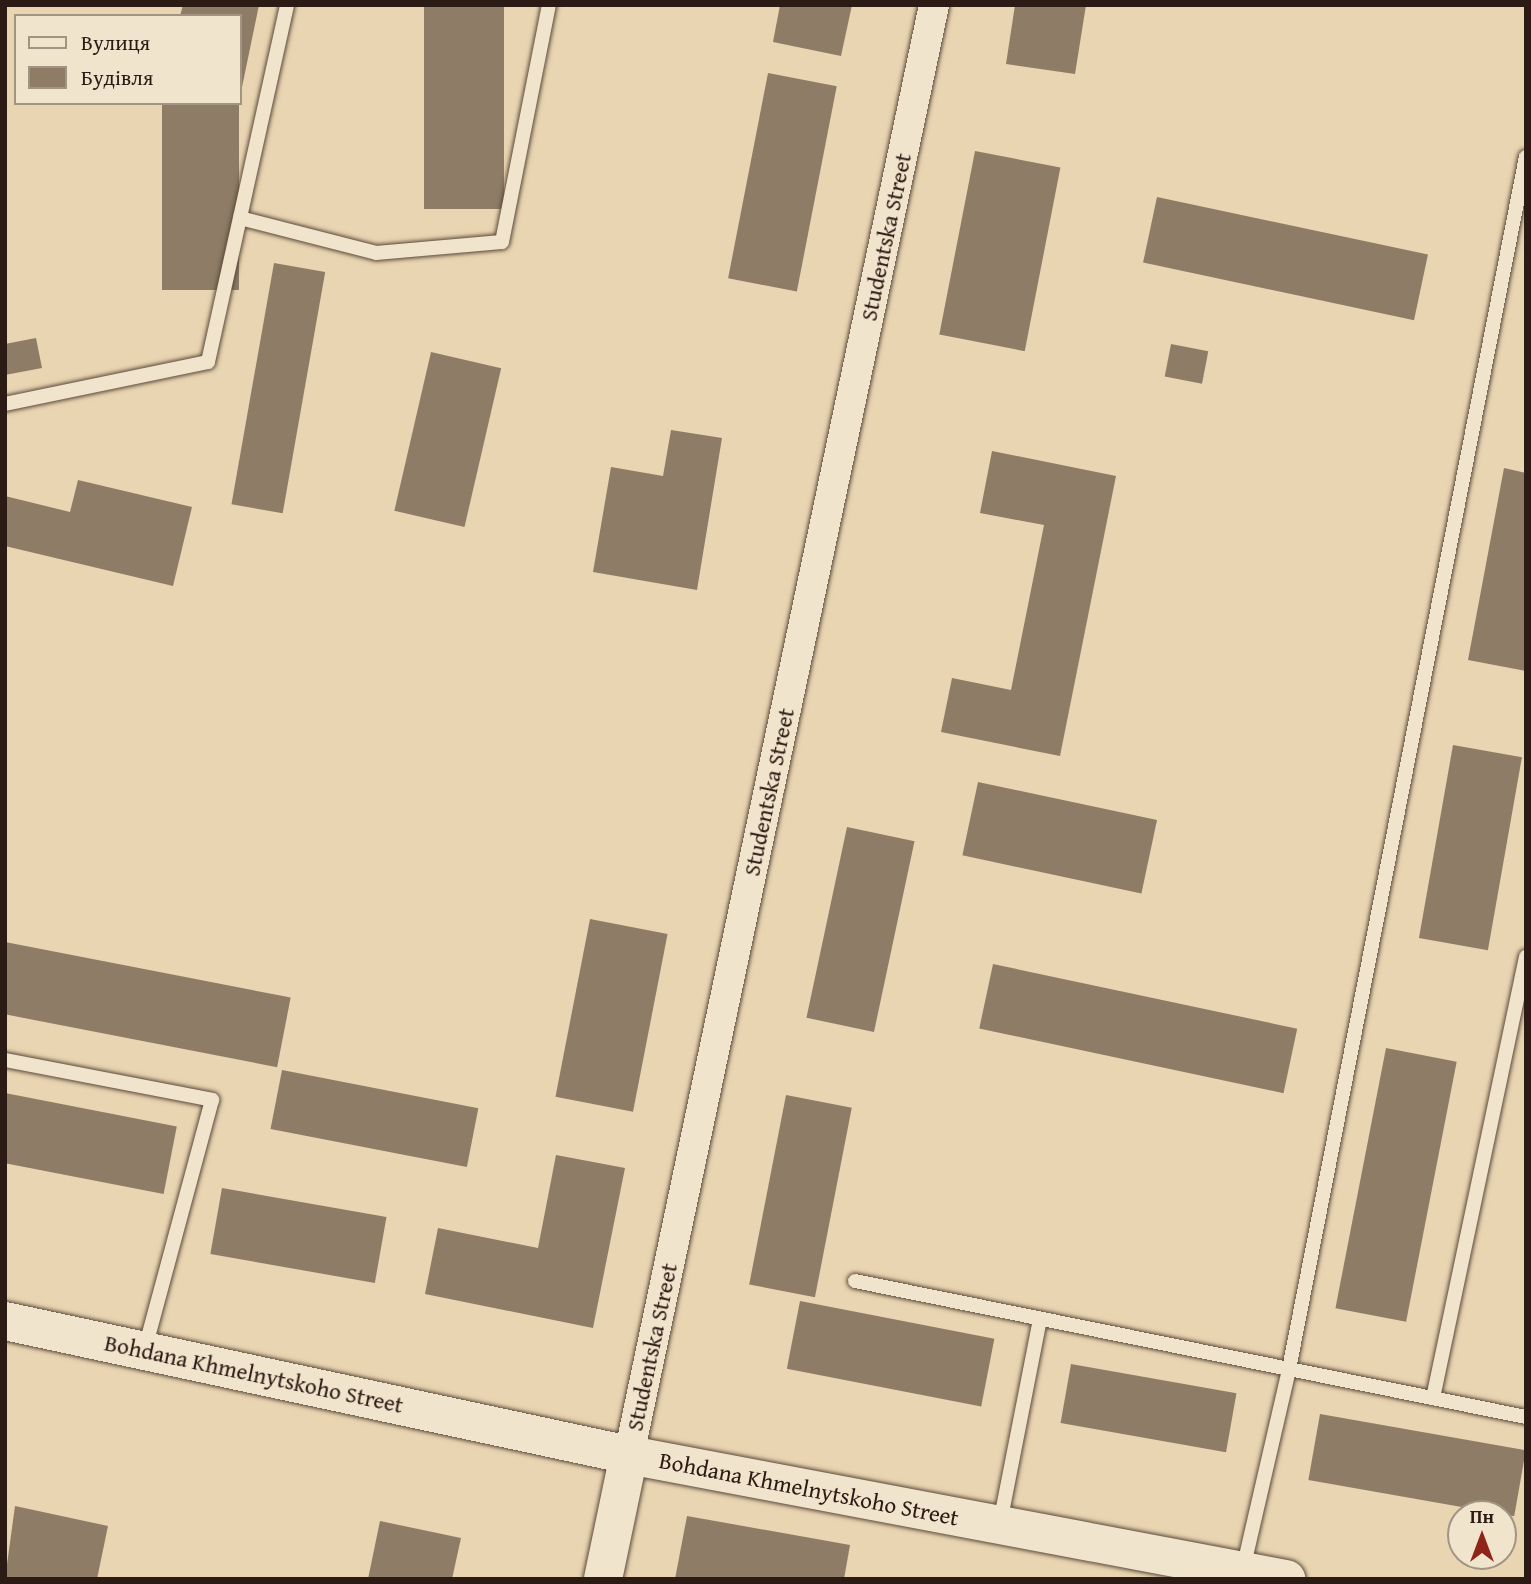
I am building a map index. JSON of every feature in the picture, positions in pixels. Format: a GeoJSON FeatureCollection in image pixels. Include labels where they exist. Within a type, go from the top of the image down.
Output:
{"type":"FeatureCollection","features":[{"type":"Feature","properties":{"kind":"street","name":"Studentska Street"},"geometry":{"type":"LineString","coordinates":[[603,1579],[934,5]]}},
{"type":"Feature","properties":{"kind":"street","name":"Bohdana Khmelnytskoho Street"},"geometry":{"type":"LineString","coordinates":[[5,1321],[629,1454],[1286,1579]]}},
{"type":"Feature","properties":{"kind":"lane"},"geometry":{"type":"LineString","coordinates":[[5,404],[208,362],[287,5]]}},
{"type":"Feature","properties":{"kind":"lane"},"geometry":{"type":"LineString","coordinates":[[240,218],[376,253],[502,242],[549,5]]}},
{"type":"Feature","properties":{"kind":"lane"},"geometry":{"type":"LineString","coordinates":[[1243,1570],[1289,1369],[1526,157]]}},
{"type":"Feature","properties":{"kind":"lane"},"geometry":{"type":"LineString","coordinates":[[1433,1398],[1526,957]]}},
{"type":"Feature","properties":{"kind":"lane"},"geometry":{"type":"LineString","coordinates":[[5,1060],[212,1100],[144,1351]]}},
{"type":"Feature","properties":{"kind":"lane"},"geometry":{"type":"LineString","coordinates":[[855,1281],[1526,1417]]}},
{"type":"Feature","properties":{"kind":"lane"},"geometry":{"type":"LineString","coordinates":[[1000,1524],[1040,1319]]}},
{"type":"Feature","properties":{"kind":"building"},"geometry":{"type":"Polygon","coordinates":[[[183,5],[259,5],[242,87],[242,14],[181,14],[183,5]]]}},
{"type":"Feature","properties":{"kind":"building"},"geometry":{"type":"Polygon","coordinates":[[[424,5],[504,5],[504,209],[424,209],[424,5]]]}},
{"type":"Feature","properties":{"kind":"building"},"geometry":{"type":"Polygon","coordinates":[[[780,5],[852,5],[841,56],[773,42],[780,5]]]}},
{"type":"Feature","properties":{"kind":"building"},"geometry":{"type":"Polygon","coordinates":[[[1015,5],[1086,5],[1075,74],[1006,64],[1015,5]]]}},
{"type":"Feature","properties":{"kind":"building"},"geometry":{"type":"Polygon","coordinates":[[[768,73],[837,86],[797,292],[728,278],[768,73]]]}},
{"type":"Feature","properties":{"kind":"building"},"geometry":{"type":"Polygon","coordinates":[[[162,105],[239,105],[239,290],[162,290],[162,105]]]}},
{"type":"Feature","properties":{"kind":"building"},"geometry":{"type":"Polygon","coordinates":[[[975,151],[1060,168],[1025,351],[939,335],[975,151]]]}},
{"type":"Feature","properties":{"kind":"building"},"geometry":{"type":"Polygon","coordinates":[[[1157,197],[1428,255],[1414,320],[1143,263],[1157,197]]]}},
{"type":"Feature","properties":{"kind":"building"},"geometry":{"type":"Polygon","coordinates":[[[274,263],[325,272],[283,513],[231,504],[274,263]]]}},
{"type":"Feature","properties":{"kind":"building"},"geometry":{"type":"Polygon","coordinates":[[[36,338],[42,368],[5,375],[5,344],[36,338]]]}},
{"type":"Feature","properties":{"kind":"building"},"geometry":{"type":"Polygon","coordinates":[[[1171,344],[1208,351],[1202,384],[1165,376],[1171,344]]]}},
{"type":"Feature","properties":{"kind":"building"},"geometry":{"type":"Polygon","coordinates":[[[431,352],[501,368],[464,527],[394,511],[431,352]]]}},
{"type":"Feature","properties":{"kind":"building"},"geometry":{"type":"Polygon","coordinates":[[[671,430],[722,438],[697,590],[593,572],[611,467],[663,476],[671,430]]]}},
{"type":"Feature","properties":{"kind":"building"},"geometry":{"type":"Polygon","coordinates":[[[992,451],[1116,476],[1060,756],[941,732],[952,678],[1011,690],[1044,525],[980,513],[992,451]]]}},
{"type":"Feature","properties":{"kind":"building"},"geometry":{"type":"Polygon","coordinates":[[[1504,468],[1526,473],[1526,671],[1468,660],[1504,468]]]}},
{"type":"Feature","properties":{"kind":"building"},"geometry":{"type":"Polygon","coordinates":[[[78,480],[192,507],[173,586],[5,546],[5,496],[70,512],[78,480]]]}},
{"type":"Feature","properties":{"kind":"building"},"geometry":{"type":"Polygon","coordinates":[[[1453,745],[1522,757],[1488,950],[1419,938],[1453,745]]]}},
{"type":"Feature","properties":{"kind":"building"},"geometry":{"type":"Polygon","coordinates":[[[978,782],[1157,820],[1141,893],[962,855],[978,782]]]}},
{"type":"Feature","properties":{"kind":"building"},"geometry":{"type":"Polygon","coordinates":[[[847,827],[914,841],[874,1032],[806,1018],[847,827]]]}},
{"type":"Feature","properties":{"kind":"building"},"geometry":{"type":"Polygon","coordinates":[[[590,919],[668,934],[633,1112],[555,1097],[590,919]]]}},
{"type":"Feature","properties":{"kind":"building"},"geometry":{"type":"Polygon","coordinates":[[[5,942],[291,998],[277,1067],[5,1014],[5,942]]]}},
{"type":"Feature","properties":{"kind":"building"},"geometry":{"type":"Polygon","coordinates":[[[993,964],[1297,1029],[1283,1093],[979,1029],[993,964]]]}},
{"type":"Feature","properties":{"kind":"building"},"geometry":{"type":"Polygon","coordinates":[[[1386,1048],[1457,1062],[1406,1322],[1335,1308],[1386,1048]]]}},
{"type":"Feature","properties":{"kind":"building"},"geometry":{"type":"Polygon","coordinates":[[[282,1070],[478,1108],[467,1167],[271,1129],[282,1070]]]}},
{"type":"Feature","properties":{"kind":"building"},"geometry":{"type":"Polygon","coordinates":[[[5,1093],[177,1126],[164,1194],[5,1163],[5,1093]]]}},
{"type":"Feature","properties":{"kind":"building"},"geometry":{"type":"Polygon","coordinates":[[[786,1095],[852,1108],[815,1297],[749,1284],[786,1095]]]}},
{"type":"Feature","properties":{"kind":"building"},"geometry":{"type":"Polygon","coordinates":[[[556,1155],[625,1168],[593,1328],[425,1294],[438,1228],[538,1248],[556,1155]]]}},
{"type":"Feature","properties":{"kind":"building"},"geometry":{"type":"Polygon","coordinates":[[[222,1188],[386,1217],[375,1283],[210,1254],[222,1188]]]}},
{"type":"Feature","properties":{"kind":"building"},"geometry":{"type":"Polygon","coordinates":[[[800,1301],[994,1339],[981,1407],[787,1369],[800,1301]]]}},
{"type":"Feature","properties":{"kind":"building"},"geometry":{"type":"Polygon","coordinates":[[[1071,1364],[1236,1393],[1226,1452],[1061,1423],[1071,1364]]]}},
{"type":"Feature","properties":{"kind":"building"},"geometry":{"type":"Polygon","coordinates":[[[1320,1414],[1526,1450],[1517,1500],[1447,1500],[1447,1504],[1308,1480],[1320,1414]]]}},
{"type":"Feature","properties":{"kind":"building"},"geometry":{"type":"Polygon","coordinates":[[[15,1506],[108,1526],[97,1579],[5,1579],[15,1506]]]}},
{"type":"Feature","properties":{"kind":"building"},"geometry":{"type":"Polygon","coordinates":[[[687,1516],[850,1545],[844,1579],[675,1579],[687,1516]]]}},
{"type":"Feature","properties":{"kind":"building"},"geometry":{"type":"Polygon","coordinates":[[[380,1521],[461,1538],[452,1579],[368,1579],[380,1521]]]}}]}
